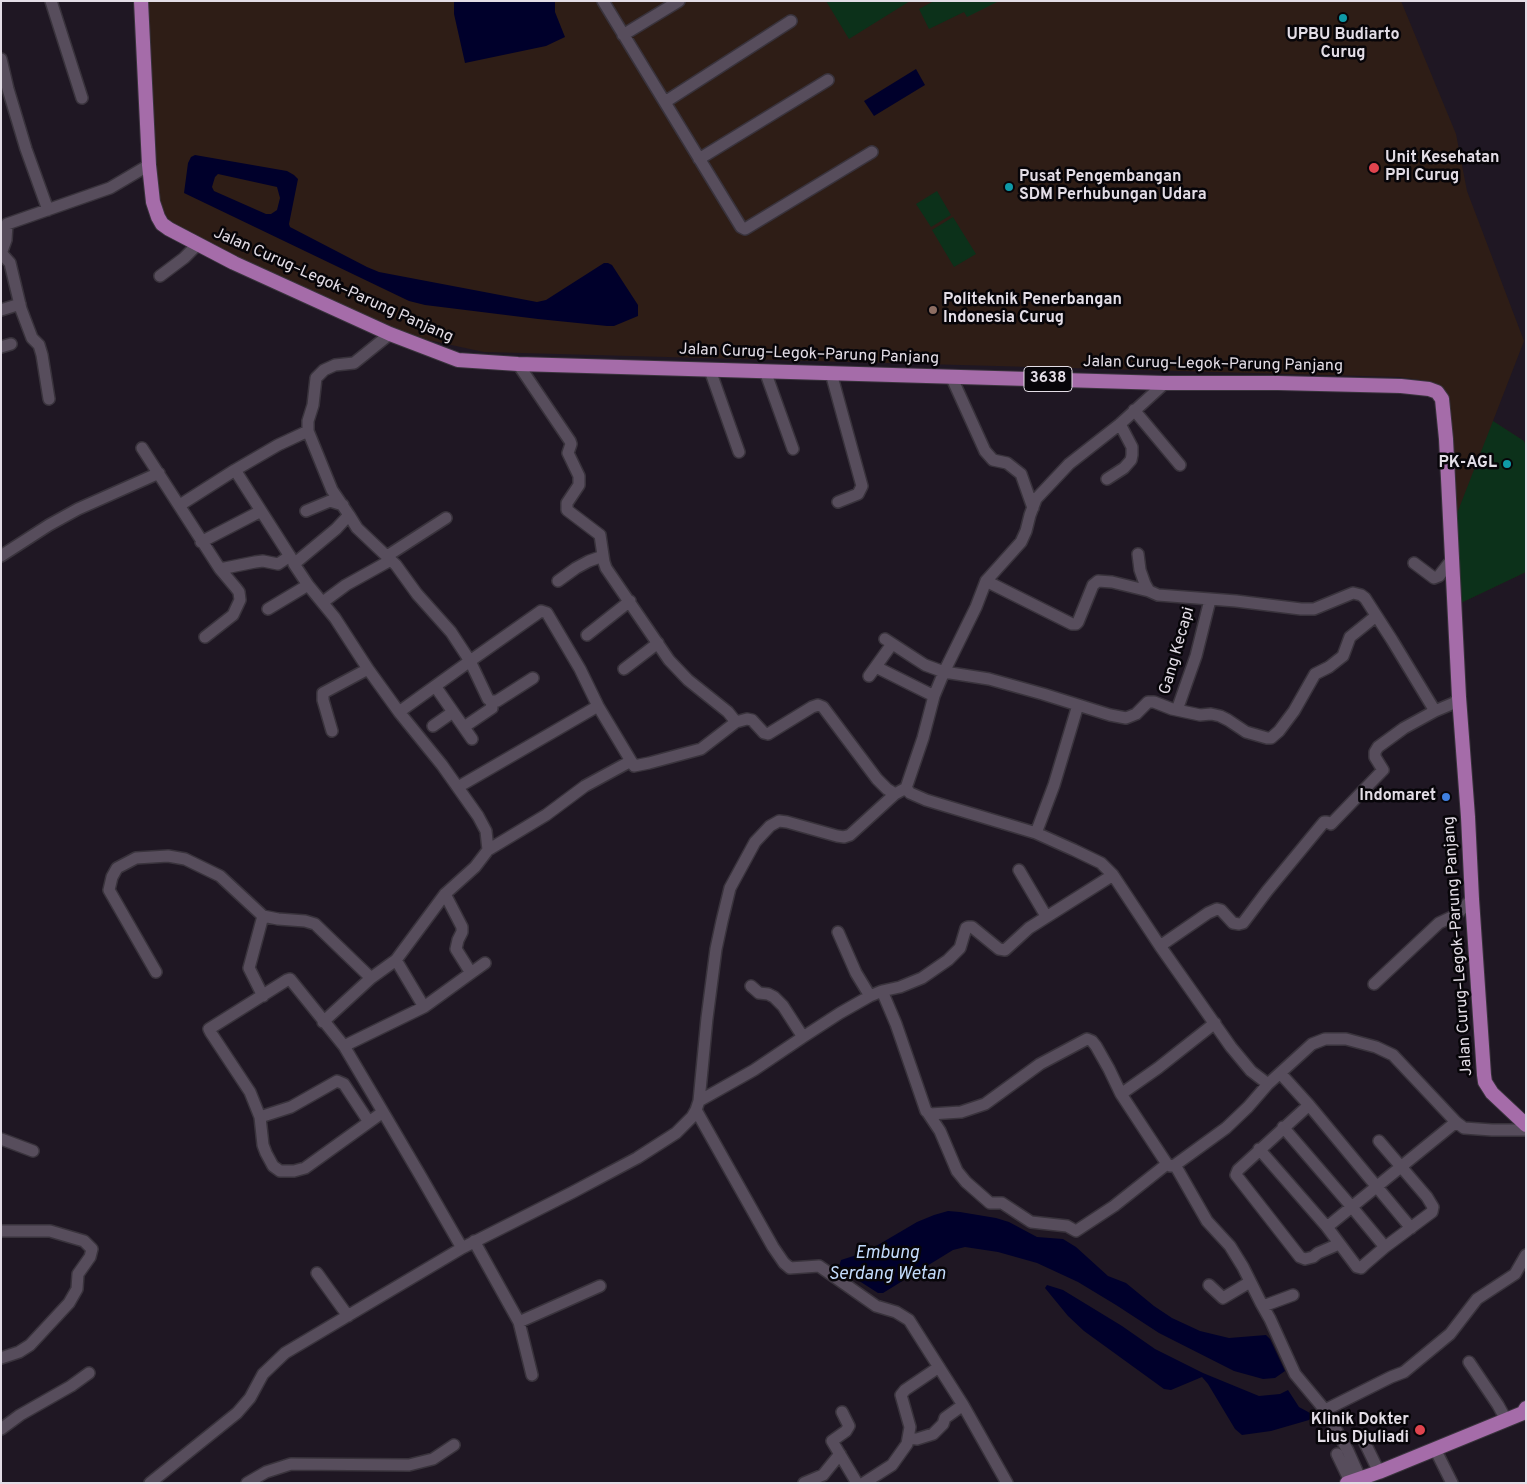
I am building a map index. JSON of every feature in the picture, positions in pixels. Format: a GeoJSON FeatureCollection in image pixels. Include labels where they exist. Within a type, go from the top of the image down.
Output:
{"type":"FeatureCollection","features":[{"type":"Feature","properties":{"kind":"main road","name":"Jalan Curug–Legok–Parung Panjang"},"geometry":{"type":"LineString","coordinates":[[141,1],[149,165],[154,202],[160,220],[168,229],[234,263],[390,334],[458,360],[518,364],[1165,383],[1278,382],[1391,386],[1429,389],[1437,392],[1442,399],[1446,439],[1459,697],[1485,1082],[1501,1103],[1526,1125]]}},
{"type":"Feature","properties":{"kind":"main road"},"geometry":{"type":"LineString","coordinates":[[1363,1479],[1525,1411]]}},
{"type":"Feature","properties":{"kind":"street"},"geometry":{"type":"LineString","coordinates":[[50,1],[82,98]]}},
{"type":"Feature","properties":{"kind":"street"},"geometry":{"type":"LineString","coordinates":[[603,1],[741,227],[745,229],[872,152]]}},
{"type":"Feature","properties":{"kind":"street"},"geometry":{"type":"LineString","coordinates":[[623,35],[679,1]]}},
{"type":"Feature","properties":{"kind":"street"},"geometry":{"type":"LineString","coordinates":[[665,102],[791,21]]}},
{"type":"Feature","properties":{"kind":"street"},"geometry":{"type":"LineString","coordinates":[[1,59],[26,149],[48,210]]}},
{"type":"Feature","properties":{"kind":"street"},"geometry":{"type":"LineString","coordinates":[[698,159],[828,80]]}},
{"type":"Feature","properties":{"kind":"street"},"geometry":{"type":"LineString","coordinates":[[49,399],[39,345],[32,338],[20,304],[8,258],[2,254],[6,240],[4,222],[48,210],[110,188],[149,165]]}},
{"type":"Feature","properties":{"kind":"street"},"geometry":{"type":"LineString","coordinates":[[160,276],[184,258],[198,244]]}},
{"type":"Feature","properties":{"kind":"street"},"geometry":{"type":"LineString","coordinates":[[1,310],[20,304]]}},
{"type":"Feature","properties":{"kind":"street"},"geometry":{"type":"LineString","coordinates":[[390,334],[354,363],[335,365],[319,374],[316,378],[308,431],[332,490],[357,528],[389,558],[417,594],[451,632],[470,661],[492,708],[464,727]]}},
{"type":"Feature","properties":{"kind":"street"},"geometry":{"type":"LineString","coordinates":[[518,364],[570,440],[571,444],[568,454],[579,476],[579,485],[566,506],[571,513],[600,535],[606,568],[669,660],[688,680],[728,712],[736,722]]}},
{"type":"Feature","properties":{"kind":"street"},"geometry":{"type":"LineString","coordinates":[[710,370],[739,452]]}},
{"type":"Feature","properties":{"kind":"street"},"geometry":{"type":"LineString","coordinates":[[765,371],[793,449]]}},
{"type":"Feature","properties":{"kind":"street"},"geometry":{"type":"LineString","coordinates":[[832,373],[862,486],[858,494],[838,502]]}},
{"type":"Feature","properties":{"kind":"street"},"geometry":{"type":"LineString","coordinates":[[951,376],[985,451],[993,460],[1007,463],[1021,474],[1033,508]]}},
{"type":"Feature","properties":{"kind":"street"},"geometry":{"type":"LineString","coordinates":[[1003,1482],[963,1405],[914,1327],[904,1316],[876,1306],[820,1266],[790,1268],[773,1247],[698,1105],[716,949],[730,888],[737,871],[755,842],[770,826],[779,821],[788,822],[844,837],[850,835],[894,794],[906,788],[923,738],[934,696],[944,672],[976,607],[986,581],[1021,542],[1036,499],[1069,464],[1120,424],[1165,383]]}},
{"type":"Feature","properties":{"kind":"street"},"geometry":{"type":"LineString","coordinates":[[1134,410],[1180,465]]}},
{"type":"Feature","properties":{"kind":"street"},"geometry":{"type":"LineString","coordinates":[[1107,479],[1124,468],[1131,460],[1132,447],[1120,424]]}},
{"type":"Feature","properties":{"kind":"street"},"geometry":{"type":"LineString","coordinates":[[180,505],[278,445],[308,431]]}},
{"type":"Feature","properties":{"kind":"street"},"geometry":{"type":"LineString","coordinates":[[142,448],[180,505],[201,542],[240,596],[233,615],[205,637]]}},
{"type":"Feature","properties":{"kind":"street"},"geometry":{"type":"LineString","coordinates":[[235,470],[308,585],[323,602],[399,712],[418,734],[478,816],[486,831],[488,850]]}},
{"type":"Feature","properties":{"kind":"street"},"geometry":{"type":"LineString","coordinates":[[1,556],[78,509],[159,473]]}},
{"type":"Feature","properties":{"kind":"street"},"geometry":{"type":"LineString","coordinates":[[306,511],[330,501],[343,505]]}},
{"type":"Feature","properties":{"kind":"street"},"geometry":{"type":"LineString","coordinates":[[201,542],[261,511]]}},
{"type":"Feature","properties":{"kind":"street"},"geometry":{"type":"LineString","coordinates":[[220,569],[255,562],[278,564],[292,560],[336,530],[349,515]]}},
{"type":"Feature","properties":{"kind":"street"},"geometry":{"type":"LineString","coordinates":[[323,602],[446,518]]}},
{"type":"Feature","properties":{"kind":"street"},"geometry":{"type":"LineString","coordinates":[[1138,554],[1140,570],[1150,591]]}},
{"type":"Feature","properties":{"kind":"street"},"geometry":{"type":"LineString","coordinates":[[558,581],[576,568],[603,556]]}},
{"type":"Feature","properties":{"kind":"street"},"geometry":{"type":"LineString","coordinates":[[1414,562],[1434,578],[1439,576],[1452,558]]}},
{"type":"Feature","properties":{"kind":"street"},"geometry":{"type":"LineString","coordinates":[[986,581],[1072,624],[1078,622],[1093,585],[1098,581],[1112,582],[1150,591],[1158,595],[1236,601],[1301,609],[1314,608],[1353,594],[1361,595],[1365,598],[1392,640],[1435,711]]}},
{"type":"Feature","properties":{"kind":"street"},"geometry":{"type":"LineString","coordinates":[[268,610],[308,585]]}},
{"type":"Feature","properties":{"kind":"street","name":"Gang Kecapi"},"geometry":{"type":"LineString","coordinates":[[1177,710],[1196,656],[1210,600]]}},
{"type":"Feature","properties":{"kind":"street"},"geometry":{"type":"LineString","coordinates":[[587,635],[630,601]]}},
{"type":"Feature","properties":{"kind":"street"},"geometry":{"type":"LineString","coordinates":[[399,712],[543,611],[552,619],[598,706],[634,766],[701,749],[736,722],[747,719],[752,720],[764,733],[768,734],[818,705],[824,707],[877,779],[894,794]]}},
{"type":"Feature","properties":{"kind":"street"},"geometry":{"type":"LineString","coordinates":[[868,676],[876,667],[889,642],[925,666],[944,672],[989,679],[1110,715],[1126,718],[1136,714],[1145,704],[1151,702],[1200,715],[1211,714],[1220,716],[1246,732],[1262,738],[1270,738],[1279,732],[1294,711],[1315,674],[1329,667],[1343,656],[1350,637],[1376,616]]}},
{"type":"Feature","properties":{"kind":"street"},"geometry":{"type":"LineString","coordinates":[[624,669],[658,643]]}},
{"type":"Feature","properties":{"kind":"street"},"geometry":{"type":"LineString","coordinates":[[876,667],[934,696]]}},
{"type":"Feature","properties":{"kind":"street"},"geometry":{"type":"LineString","coordinates":[[332,731],[323,700],[324,693],[368,669]]}},
{"type":"Feature","properties":{"kind":"street"},"geometry":{"type":"LineString","coordinates":[[490,701],[497,701],[533,678]]}},
{"type":"Feature","properties":{"kind":"street"},"geometry":{"type":"LineString","coordinates":[[435,686],[472,739]]}},
{"type":"Feature","properties":{"kind":"street"},"geometry":{"type":"LineString","coordinates":[[1160,946],[1213,910],[1221,910],[1233,923],[1243,923],[1324,822],[1331,824],[1383,770],[1375,756],[1378,747],[1404,728],[1454,703],[1459,697]]}},
{"type":"Feature","properties":{"kind":"street"},"geometry":{"type":"LineString","coordinates":[[1036,833],[1054,784],[1078,705]]}},
{"type":"Feature","properties":{"kind":"street"},"geometry":{"type":"LineString","coordinates":[[458,787],[598,706]]}},
{"type":"Feature","properties":{"kind":"street"},"geometry":{"type":"LineString","coordinates":[[433,726],[453,712]]}},
{"type":"Feature","properties":{"kind":"street"},"geometry":{"type":"LineString","coordinates":[[323,1022],[371,978],[396,960],[445,894],[475,867],[488,850],[546,815],[585,786],[631,762]]}},
{"type":"Feature","properties":{"kind":"street"},"geometry":{"type":"LineString","coordinates":[[906,788],[910,793],[926,800],[1036,833],[1101,864],[1113,876],[1231,1047],[1251,1071],[1268,1084]]}},
{"type":"Feature","properties":{"kind":"street"},"geometry":{"type":"LineString","coordinates":[[156,972],[109,893],[115,872],[127,862],[136,858],[168,856],[185,859],[220,876],[263,916],[306,921],[315,924],[371,978]]}},
{"type":"Feature","properties":{"kind":"street"},"geometry":{"type":"LineString","coordinates":[[1019,870],[1046,916]]}},
{"type":"Feature","properties":{"kind":"street"},"geometry":{"type":"LineString","coordinates":[[150,1483],[237,1413],[250,1398],[263,1374],[276,1360],[308,1339],[474,1241],[637,1158],[676,1133],[698,1105],[840,1012],[882,991],[900,987],[922,978],[948,960],[960,948],[966,928],[972,926],[999,949],[1004,950],[1046,916],[1113,876]]}},
{"type":"Feature","properties":{"kind":"street"},"geometry":{"type":"LineString","coordinates":[[445,894],[462,927],[456,949],[471,973]]}},
{"type":"Feature","properties":{"kind":"street"},"geometry":{"type":"LineString","coordinates":[[1374,984],[1439,923],[1456,915],[1472,899]]}},
{"type":"Feature","properties":{"kind":"street"},"geometry":{"type":"LineString","coordinates":[[263,916],[249,966],[249,971],[263,996]]}},
{"type":"Feature","properties":{"kind":"street"},"geometry":{"type":"LineString","coordinates":[[838,932],[856,972],[870,996]]}},
{"type":"Feature","properties":{"kind":"street"},"geometry":{"type":"LineString","coordinates":[[396,960],[424,1007]]}},
{"type":"Feature","properties":{"kind":"street"},"geometry":{"type":"LineString","coordinates":[[344,1046],[424,1007],[484,963]]}},
{"type":"Feature","properties":{"kind":"street"},"geometry":{"type":"LineString","coordinates":[[383,1112],[305,1168],[280,1172],[266,1153],[263,1145],[260,1117],[250,1092],[210,1033],[209,1028],[290,979],[344,1046],[383,1112],[462,1248]]}},
{"type":"Feature","properties":{"kind":"street"},"geometry":{"type":"LineString","coordinates":[[751,986],[759,993],[774,997],[783,1006],[803,1037]]}},
{"type":"Feature","properties":{"kind":"street"},"geometry":{"type":"LineString","coordinates":[[882,991],[928,1113],[940,1130],[957,1171],[966,1182],[990,1203],[1002,1203],[1031,1222],[1060,1225],[1076,1230],[1114,1206],[1171,1164],[1226,1128],[1268,1084],[1312,1044],[1320,1040],[1346,1039],[1376,1047],[1393,1055],[1456,1122],[1467,1128],[1526,1130]]}},
{"type":"Feature","properties":{"kind":"street"},"geometry":{"type":"LineString","coordinates":[[1121,1094],[1153,1072],[1215,1023]]}},
{"type":"Feature","properties":{"kind":"street"},"geometry":{"type":"LineString","coordinates":[[928,1113],[961,1112],[985,1104],[1040,1064],[1088,1039],[1092,1041],[1121,1094],[1171,1164],[1207,1221],[1230,1246],[1270,1319],[1295,1374],[1325,1410],[1363,1479]]}},
{"type":"Feature","properties":{"kind":"street"},"geometry":{"type":"LineString","coordinates":[[1280,1073],[1309,1104],[1411,1228]]}},
{"type":"Feature","properties":{"kind":"street"},"geometry":{"type":"LineString","coordinates":[[260,1117],[291,1107],[337,1081],[344,1084],[370,1122]]}},
{"type":"Feature","properties":{"kind":"street"},"geometry":{"type":"LineString","coordinates":[[1309,1104],[1238,1170],[1237,1177],[1296,1252],[1305,1259],[1339,1244]]}},
{"type":"Feature","properties":{"kind":"street"},"geometry":{"type":"LineString","coordinates":[[1327,1227],[1456,1122]]}},
{"type":"Feature","properties":{"kind":"street"},"geometry":{"type":"LineString","coordinates":[[1283,1127],[1385,1248]]}},
{"type":"Feature","properties":{"kind":"street"},"geometry":{"type":"LineString","coordinates":[[1,1139],[33,1151]]}},
{"type":"Feature","properties":{"kind":"street"},"geometry":{"type":"LineString","coordinates":[[1260,1149],[1327,1227],[1354,1265],[1361,1268],[1432,1212],[1433,1207],[1427,1197],[1379,1141]]}},
{"type":"Feature","properties":{"kind":"street"},"geometry":{"type":"LineString","coordinates":[[1,1230],[50,1231],[84,1241],[92,1249],[90,1258],[78,1276],[77,1288],[69,1303],[30,1344],[19,1352],[1,1358]]}},
{"type":"Feature","properties":{"kind":"street"},"geometry":{"type":"LineString","coordinates":[[474,1241],[519,1322],[532,1375]]}},
{"type":"Feature","properties":{"kind":"street"},"geometry":{"type":"LineString","coordinates":[[1325,1410],[1390,1377],[1404,1372],[1450,1334],[1477,1299],[1515,1274],[1526,1255]]}},
{"type":"Feature","properties":{"kind":"street"},"geometry":{"type":"LineString","coordinates":[[317,1273],[348,1316]]}},
{"type":"Feature","properties":{"kind":"street"},"geometry":{"type":"LineString","coordinates":[[1209,1285],[1224,1298],[1250,1282]]}},
{"type":"Feature","properties":{"kind":"street"},"geometry":{"type":"LineString","coordinates":[[519,1322],[600,1286]]}},
{"type":"Feature","properties":{"kind":"street"},"geometry":{"type":"LineString","coordinates":[[1261,1303],[1266,1304],[1293,1295]]}},
{"type":"Feature","properties":{"kind":"street"},"geometry":{"type":"LineString","coordinates":[[1469,1362],[1504,1416],[1502,1421]]}},
{"type":"Feature","properties":{"kind":"street"},"geometry":{"type":"LineString","coordinates":[[864,1483],[892,1465],[909,1438],[910,1428],[901,1395],[904,1390],[939,1367]]}},
{"type":"Feature","properties":{"kind":"street"},"geometry":{"type":"LineString","coordinates":[[1,1429],[20,1415],[71,1386],[89,1373]]}},
{"type":"Feature","properties":{"kind":"street"},"geometry":{"type":"LineString","coordinates":[[909,1438],[917,1439],[933,1434],[943,1424],[946,1417],[963,1405]]}},
{"type":"Feature","properties":{"kind":"street"},"geometry":{"type":"LineString","coordinates":[[842,1412],[849,1426],[846,1431],[832,1441],[856,1483]]}},
{"type":"Feature","properties":{"kind":"street"},"geometry":{"type":"LineString","coordinates":[[1363,1479],[1364,1441]]}},
{"type":"Feature","properties":{"kind":"street"},"geometry":{"type":"LineString","coordinates":[[247,1483],[266,1472],[291,1464],[409,1465],[432,1459],[454,1445]]}},
{"type":"Feature","properties":{"kind":"street"},"geometry":{"type":"LineString","coordinates":[[1435,1449],[1452,1483]]}},
{"type":"Feature","properties":{"kind":"street"},"geometry":{"type":"LineString","coordinates":[[804,1483],[824,1475],[840,1454]]}},
{"type":"Feature","properties":{"kind":"street"},"geometry":{"type":"LineString","coordinates":[[1337,1454],[1363,1479]]}},
{"type":"Feature","properties":{"kind":"shaded area","name":"Politeknik Penerbangan Indonesia Curug"},"geometry":{"type":"Polygon","coordinates":[[[145,1],[1401,1],[1456,134],[1467,191],[1524,341],[1493,421],[1524,441],[1526,446],[1526,572],[1461,603],[1448,398],[1434,382],[1399,377],[484,352],[409,336],[174,227],[157,202],[145,1]]]}},
{"type":"Feature","properties":{"kind":"green space"},"geometry":{"type":"Polygon","coordinates":[[[826,1],[910,1],[849,39],[826,1]]]}},
{"type":"Feature","properties":{"kind":"green space"},"geometry":{"type":"Polygon","coordinates":[[[934,1],[999,1],[967,17],[964,12],[929,29],[919,9],[934,1]]]}},
{"type":"Feature","properties":{"kind":"green space"},"geometry":{"type":"Polygon","coordinates":[[[937,191],[951,215],[931,227],[916,204],[937,191]]]}},
{"type":"Feature","properties":{"kind":"green space"},"geometry":{"type":"Polygon","coordinates":[[[953,217],[976,254],[954,267],[932,230],[953,217]]]}},
{"type":"Feature","properties":{"kind":"green space"},"geometry":{"type":"Polygon","coordinates":[[[1493,421],[1524,441],[1526,446],[1526,572],[1461,603],[1456,516],[1493,421]]]}},
{"type":"Feature","properties":{"kind":"water"},"geometry":{"type":"Polygon","coordinates":[[[454,1],[555,1],[555,12],[565,37],[546,46],[465,63],[454,14],[454,1]]]}},
{"type":"Feature","properties":{"kind":"water"},"geometry":{"type":"Polygon","coordinates":[[[916,69],[925,85],[874,116],[864,101],[916,69]]]}},
{"type":"Feature","properties":{"kind":"water"},"geometry":{"type":"Polygon","coordinates":[[[195,155],[287,171],[294,175],[298,179],[290,227],[379,272],[537,302],[546,300],[604,263],[608,263],[612,265],[638,305],[638,316],[614,326],[607,326],[425,305],[409,301],[184,193],[188,163],[191,157],[195,155]],[[218,174],[212,187],[214,191],[266,214],[271,214],[277,210],[280,198],[277,187],[218,174]]]}},
{"type":"Feature","properties":{"kind":"water","name":"Embung Serdang Wetan"},"geometry":{"type":"Polygon","coordinates":[[[948,1211],[996,1218],[1009,1222],[1037,1237],[1063,1239],[1076,1247],[1108,1276],[1126,1283],[1172,1318],[1200,1331],[1229,1338],[1266,1335],[1270,1339],[1285,1371],[1275,1378],[1263,1379],[1234,1371],[1159,1333],[1078,1282],[1037,1263],[998,1252],[965,1247],[953,1250],[883,1293],[878,1293],[842,1270],[839,1266],[841,1260],[866,1252],[917,1222],[948,1211]]]}},
{"type":"Feature","properties":{"kind":"water"},"geometry":{"type":"Polygon","coordinates":[[[1047,1285],[1063,1290],[1122,1326],[1155,1349],[1203,1373],[1259,1396],[1280,1394],[1288,1390],[1299,1407],[1310,1413],[1311,1418],[1271,1431],[1242,1435],[1235,1429],[1202,1377],[1171,1390],[1164,1389],[1084,1331],[1068,1316],[1045,1288],[1047,1285]]]}},
{"type":"Feature","properties":{"kind":"place","name":"UPBU Budiarto Curug"},"geometry":{"type":"Point","coordinates":[1343,18]}},
{"type":"Feature","properties":{"kind":"place","name":"Unit Kesehatan PPI Curug"},"geometry":{"type":"Point","coordinates":[1374,168]}},
{"type":"Feature","properties":{"kind":"place","name":"Pusat Pengembangan SDM Perhubungan Udara"},"geometry":{"type":"Point","coordinates":[1009,187]}},
{"type":"Feature","properties":{"kind":"place","name":"Politeknik Penerbangan Indonesia Curug"},"geometry":{"type":"Point","coordinates":[933,310]}},
{"type":"Feature","properties":{"kind":"place","name":"PK-AGL"},"geometry":{"type":"Point","coordinates":[1507,464]}},
{"type":"Feature","properties":{"kind":"place","name":"Indomaret"},"geometry":{"type":"Point","coordinates":[1446,797]}},
{"type":"Feature","properties":{"kind":"place","name":"Klinik Dokter Lius Djuliadi"},"geometry":{"type":"Point","coordinates":[1420,1430]}}]}
